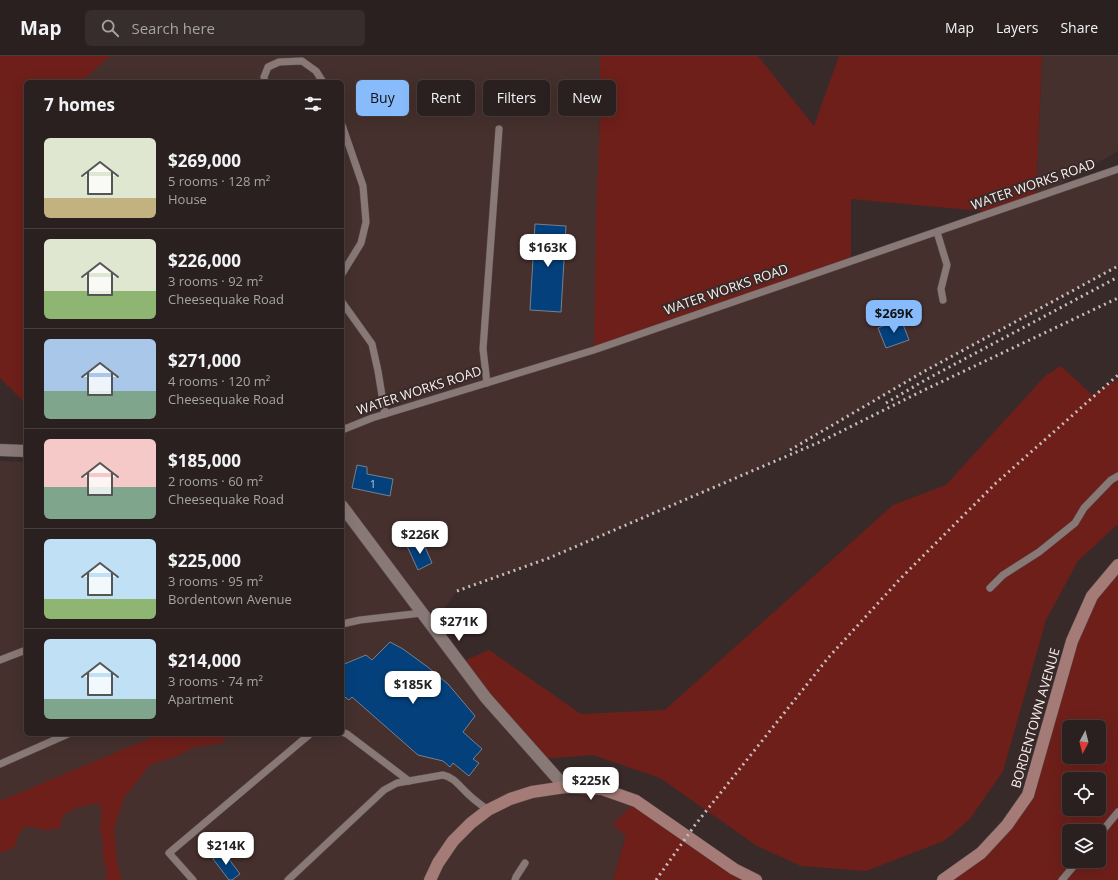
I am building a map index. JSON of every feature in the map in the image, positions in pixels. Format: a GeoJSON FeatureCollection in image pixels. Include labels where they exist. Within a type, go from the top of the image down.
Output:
{"type":"FeatureCollection","features":[{"type":"Feature","properties":{"kind":"main road","name":"BORDENTOWN AVENUE"},"geometry":{"type":"LineString","coordinates":[[943,880],[981,853],[1007,825],[1028,795],[1072,641],[1092,596],[1118,565]]}},
{"type":"Feature","properties":{"kind":"main road"},"geometry":{"type":"LineString","coordinates":[[430,880],[438,863],[453,841],[471,823],[488,810],[510,799],[532,792],[565,787],[602,789],[636,801],[734,869],[756,880]]}},
{"type":"Feature","properties":{"kind":"street"},"geometry":{"type":"LineString","coordinates":[[0,450],[24,451]]}},
{"type":"Feature","properties":{"kind":"street"},"geometry":{"type":"LineString","coordinates":[[344,509],[486,698],[565,787]]}},
{"type":"Feature","properties":{"kind":"lane"},"geometry":{"type":"LineString","coordinates":[[265,80],[264,77],[268,67],[279,62],[302,61],[316,71],[322,80]]}},
{"type":"Feature","properties":{"kind":"lane"},"geometry":{"type":"LineString","coordinates":[[487,383],[483,349],[499,129]]}},
{"type":"Feature","properties":{"kind":"lane"},"geometry":{"type":"LineString","coordinates":[[344,131],[363,186],[366,222],[361,243],[344,271]]}},
{"type":"Feature","properties":{"kind":"lane","name":"WATER WORKS ROAD"},"geometry":{"type":"LineString","coordinates":[[344,429],[385,414],[594,350],[1118,169]]}},
{"type":"Feature","properties":{"kind":"lane"},"geometry":{"type":"LineString","coordinates":[[937,232],[947,264],[942,289],[943,300]]}},
{"type":"Feature","properties":{"kind":"lane"},"geometry":{"type":"LineString","coordinates":[[344,305],[372,344],[385,414]]}},
{"type":"Feature","properties":{"kind":"lane"},"geometry":{"type":"LineString","coordinates":[[990,588],[1003,575],[1039,552],[1075,523],[1084,508],[1111,480],[1118,476]]}},
{"type":"Feature","properties":{"kind":"lane"},"geometry":{"type":"LineString","coordinates":[[344,624],[360,620],[422,613]]}},
{"type":"Feature","properties":{"kind":"lane"},"geometry":{"type":"LineString","coordinates":[[0,660],[24,651]]}},
{"type":"Feature","properties":{"kind":"lane"},"geometry":{"type":"LineString","coordinates":[[344,733],[408,781]]}},
{"type":"Feature","properties":{"kind":"lane"},"geometry":{"type":"LineString","coordinates":[[0,764],[63,736]]}},
{"type":"Feature","properties":{"kind":"lane"},"geometry":{"type":"LineString","coordinates":[[193,880],[169,854],[308,736]]}},
{"type":"Feature","properties":{"kind":"lane"},"geometry":{"type":"LineString","coordinates":[[288,880],[384,790],[397,783],[443,775],[447,776],[457,782],[467,794],[488,810]]}},
{"type":"Feature","properties":{"kind":"lane"},"geometry":{"type":"LineString","coordinates":[[1106,827],[1118,812]]}},
{"type":"Feature","properties":{"kind":"lane"},"geometry":{"type":"LineString","coordinates":[[515,880],[525,863]]}},
{"type":"Feature","properties":{"kind":"lane"},"geometry":{"type":"LineString","coordinates":[[1062,880],[1072,868]]}},
{"type":"Feature","properties":{"kind":"shaded area"},"geometry":{"type":"Polygon","coordinates":[[[0,56],[110,56],[83,80],[24,80],[24,402],[0,378],[0,56]]]}},
{"type":"Feature","properties":{"kind":"shaded area"},"geometry":{"type":"Polygon","coordinates":[[[110,56],[600,56],[600,80],[558,80],[558,116],[600,116],[594,349],[1118,172],[1118,266],[923,372],[755,470],[549,558],[457,591],[434,621],[565,787],[636,801],[613,880],[0,880],[0,461],[24,462],[24,736],[344,736],[344,80],[83,80],[110,56]]]}},
{"type":"Feature","properties":{"kind":"shaded area"},"geometry":{"type":"Polygon","coordinates":[[[600,56],[758,56],[814,126],[839,56],[1042,56],[1036,198],[992,212],[851,199],[851,262],[594,350],[596,219],[600,116],[616,116],[616,80],[600,80],[600,56]]]}},
{"type":"Feature","properties":{"kind":"shaded area"},"geometry":{"type":"Polygon","coordinates":[[[1042,56],[1118,56],[1118,151],[1036,198],[1042,56]]]}},
{"type":"Feature","properties":{"kind":"shaded area"},"geometry":{"type":"Polygon","coordinates":[[[1061,366],[1092,395],[1118,379],[1118,524],[1078,561],[1046,620],[1003,771],[970,819],[944,841],[866,871],[801,866],[757,846],[660,778],[593,755],[542,759],[459,663],[489,650],[581,714],[665,710],[893,505],[946,485],[1045,376],[1061,366]]]}},
{"type":"Feature","properties":{"kind":"shaded area"},"geometry":{"type":"Polygon","coordinates":[[[1118,565],[1118,880],[943,880],[981,853],[1028,795],[1092,596],[1118,565]]]}},
{"type":"Feature","properties":{"kind":"shaded area"},"geometry":{"type":"Polygon","coordinates":[[[155,736],[227,736],[222,743],[195,747],[174,757],[150,765],[124,798],[114,829],[117,860],[121,880],[106,880],[107,872],[103,858],[103,844],[100,828],[102,813],[99,803],[79,807],[63,815],[60,828],[45,830],[26,826],[18,835],[15,846],[6,852],[0,852],[0,801],[155,736]]]}},
{"type":"Feature","properties":{"kind":"shaded area"},"geometry":{"type":"Polygon","coordinates":[[[636,801],[756,880],[613,880],[626,836],[613,824],[636,801]]]}},
{"type":"Feature","properties":{"kind":"building"},"geometry":{"type":"Polygon","coordinates":[[[535,224],[566,226],[561,312],[530,310],[535,224]]]}},
{"type":"Feature","properties":{"kind":"building"},"geometry":{"type":"Polygon","coordinates":[[[901,319],[909,340],[886,348],[878,328],[901,319]]]}},
{"type":"Feature","properties":{"kind":"building"},"geometry":{"type":"Polygon","coordinates":[[[357,465],[367,467],[367,474],[393,479],[390,496],[352,488],[357,465]]]}},
{"type":"Feature","properties":{"kind":"building"},"geometry":{"type":"Polygon","coordinates":[[[422,540],[432,563],[418,570],[407,546],[422,540]]]}},
{"type":"Feature","properties":{"kind":"building"},"geometry":{"type":"Polygon","coordinates":[[[390,642],[403,649],[448,684],[475,716],[463,732],[482,749],[473,759],[479,763],[469,776],[453,763],[450,767],[443,761],[418,755],[352,697],[349,700],[344,696],[344,664],[366,655],[372,660],[390,642]]]}},
{"type":"Feature","properties":{"kind":"building"},"geometry":{"type":"Polygon","coordinates":[[[223,851],[240,874],[232,880],[229,880],[213,859],[223,851]]]}},
{"type":"Feature","properties":{"kind":"railway"},"geometry":{"type":"LineString","coordinates":[[790,450],[923,372],[1118,266]]}},
{"type":"Feature","properties":{"kind":"railway"},"geometry":{"type":"LineString","coordinates":[[886,403],[927,379],[1118,277]]}},
{"type":"Feature","properties":{"kind":"railway"},"geometry":{"type":"LineString","coordinates":[[457,591],[549,558],[822,441],[920,392],[1118,298]]}},
{"type":"Feature","properties":{"kind":"railway"},"geometry":{"type":"LineString","coordinates":[[656,880],[695,825],[828,658],[900,579],[996,483],[1118,375]]}}]}
